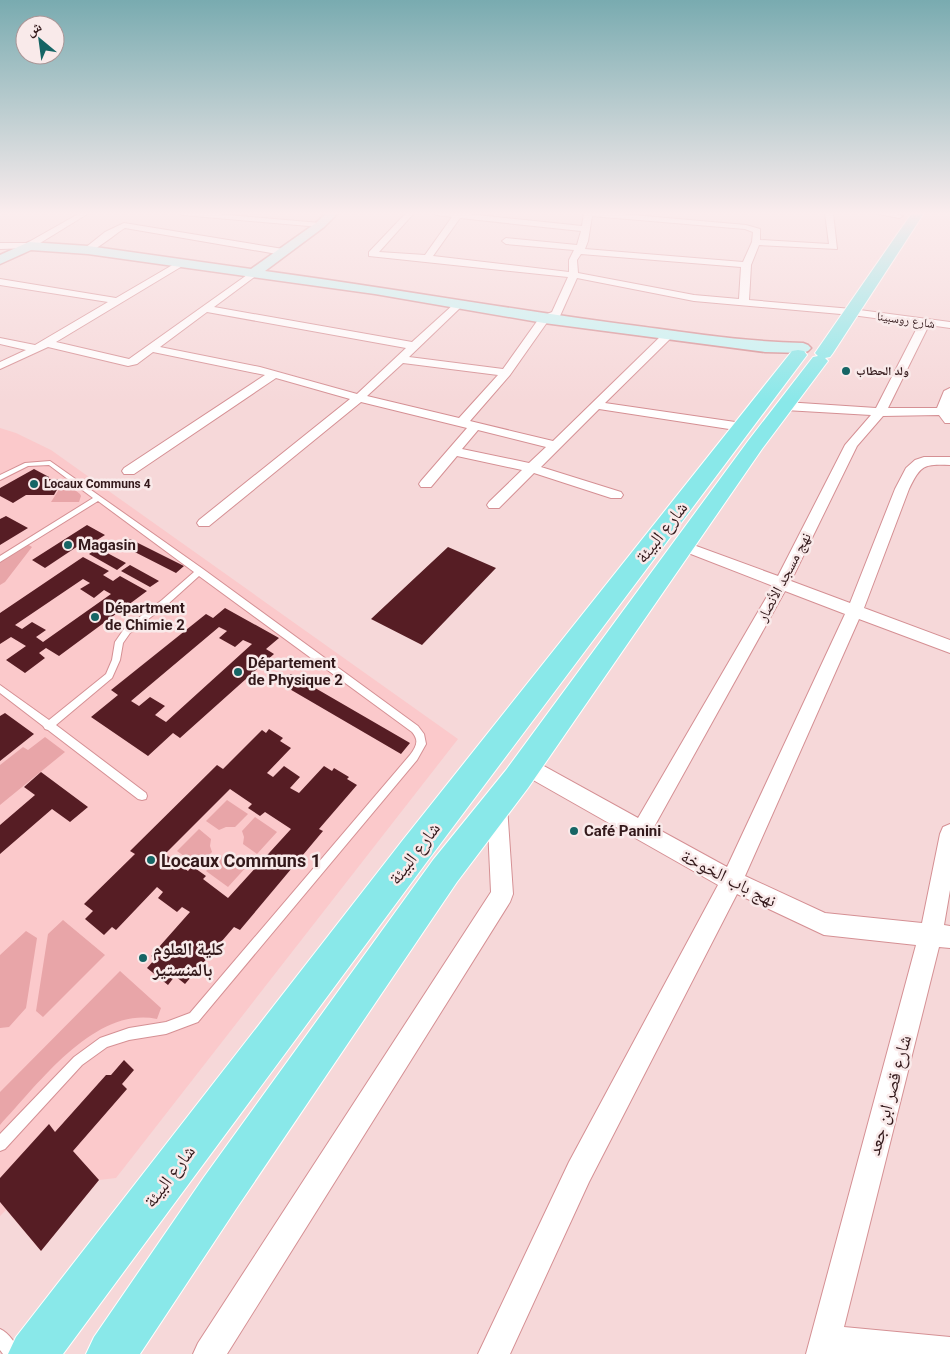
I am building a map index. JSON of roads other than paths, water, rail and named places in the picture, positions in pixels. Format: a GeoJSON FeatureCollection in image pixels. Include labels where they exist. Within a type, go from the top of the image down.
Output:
{"type":"FeatureCollection","features":[{"type":"Feature","properties":{"kind":"main road","name":"شارع البيئة"},"geometry":{"type":"LineString","coordinates":[[33,1354],[502,737],[742,428],[813,346],[852,312],[876,276]]}},
{"type":"Feature","properties":{"kind":"main road","name":"شارع البيئة"},"geometry":{"type":"LineString","coordinates":[[111,1354],[220,1193],[331,1037],[445,871],[526,766],[785,406],[813,346],[841,298]]}},
{"type":"Feature","properties":{"kind":"main road"},"geometry":{"type":"LineString","coordinates":[[502,737],[526,766]]}},
{"type":"Feature","properties":{"kind":"main road"},"geometry":{"type":"LineString","coordinates":[[483,764],[526,766]]}},
{"type":"Feature","properties":{"kind":"street"},"geometry":{"type":"LineString","coordinates":[[0,366],[41,346],[158,276]]}},
{"type":"Feature","properties":{"kind":"street"},"geometry":{"type":"LineString","coordinates":[[0,342],[41,346],[128,363],[136,361],[250,276]]}},
{"type":"Feature","properties":{"kind":"street"},"geometry":{"type":"LineString","coordinates":[[277,276],[375,290],[457,306],[544,319],[765,347],[813,346]]}},
{"type":"Feature","properties":{"kind":"street"},"geometry":{"type":"LineString","coordinates":[[462,422],[506,373],[544,319],[556,314],[573,276]]}},
{"type":"Feature","properties":{"kind":"street","name":"شارع روسبينا"},"geometry":{"type":"LineString","coordinates":[[580,276],[694,298],[852,312],[950,325]]}},
{"type":"Feature","properties":{"kind":"street"},"geometry":{"type":"LineString","coordinates":[[744,302],[745,276]]}},
{"type":"Feature","properties":{"kind":"street"},"geometry":{"type":"LineString","coordinates":[[0,282],[116,301]]}},
{"type":"Feature","properties":{"kind":"street"},"geometry":{"type":"LineString","coordinates":[[204,523],[359,398],[457,306]]}},
{"type":"Feature","properties":{"kind":"street"},"geometry":{"type":"LineString","coordinates":[[206,308],[414,346]]}},
{"type":"Feature","properties":{"kind":"street","name":"نهج مسجد الأنصار"},"geometry":{"type":"LineString","coordinates":[[641,831],[782,583],[851,445],[880,412],[925,323]]}},
{"type":"Feature","properties":{"kind":"street"},"geometry":{"type":"LineString","coordinates":[[494,505],[668,335]]}},
{"type":"Feature","properties":{"kind":"street"},"geometry":{"type":"LineString","coordinates":[[152,349],[274,374],[359,398],[556,445]]}},
{"type":"Feature","properties":{"kind":"street"},"geometry":{"type":"LineString","coordinates":[[400,359],[506,373]]}},
{"type":"Feature","properties":{"kind":"street"},"geometry":{"type":"LineString","coordinates":[[129,471],[274,374]]}},
{"type":"Feature","properties":{"kind":"street"},"geometry":{"type":"LineString","coordinates":[[950,391],[946,411],[950,422]]}},
{"type":"Feature","properties":{"kind":"street"},"geometry":{"type":"LineString","coordinates":[[597,404],[742,428]]}},
{"type":"Feature","properties":{"kind":"street"},"geometry":{"type":"LineString","coordinates":[[785,406],[880,412],[946,411]]}},
{"type":"Feature","properties":{"kind":"street"},"geometry":{"type":"LineString","coordinates":[[426,484],[475,426]]}},
{"type":"Feature","properties":{"kind":"street"},"geometry":{"type":"LineString","coordinates":[[453,451],[532,468],[616,495]]}},
{"type":"Feature","properties":{"kind":"street"},"geometry":{"type":"LineString","coordinates":[[494,1354],[579,1172],[732,881],[854,612],[902,489],[913,468],[920,463],[930,460],[950,461]]}},
{"type":"Feature","properties":{"kind":"street"},"geometry":{"type":"LineString","coordinates":[[683,546],[950,647]]}},
{"type":"Feature","properties":{"kind":"street","name":"نهج باب الخوخة"},"geometry":{"type":"LineString","coordinates":[[526,766],[732,881],[829,926],[940,937]]}},
{"type":"Feature","properties":{"kind":"street"},"geometry":{"type":"LineString","coordinates":[[209,1354],[502,894],[496,806]]}},
{"type":"Feature","properties":{"kind":"street","name":"شارع قصر ابن جعد"},"geometry":{"type":"LineString","coordinates":[[824,1347],[940,937],[950,834]]}},
{"type":"Feature","properties":{"kind":"street"},"geometry":{"type":"LineString","coordinates":[[824,1347],[950,1353]]}},
{"type":"Feature","properties":{"kind":"lane"},"geometry":{"type":"LineString","coordinates":[[0,478],[26,464],[50,463],[415,729],[422,737],[422,747],[194,1018],[166,1028],[129,1034],[104,1042],[78,1061],[0,1144]]}},
{"type":"Feature","properties":{"kind":"lane"},"geometry":{"type":"LineString","coordinates":[[0,558],[98,498]]}},
{"type":"Feature","properties":{"kind":"lane"},"geometry":{"type":"LineString","coordinates":[[48,726],[109,676],[116,660],[119,642],[127,631],[165,602],[200,571]]}},
{"type":"Feature","properties":{"kind":"lane"},"geometry":{"type":"LineString","coordinates":[[0,688],[142,796]]}},
{"type":"Feature","properties":{"kind":"lane"},"geometry":{"type":"LineString","coordinates":[[0,1337],[13,1354]]}},
{"type":"Feature","properties":{"kind":"place","name":"ولد الحطاب"},"geometry":{"type":"Point","coordinates":[846,371]}},
{"type":"Feature","properties":{"kind":"place","name":"Locaux Communs 4"},"geometry":{"type":"Point","coordinates":[34,484]}},
{"type":"Feature","properties":{"kind":"place","name":"Magasin"},"geometry":{"type":"Point","coordinates":[68,545]}},
{"type":"Feature","properties":{"kind":"place","name":"Départment de Chimie 2"},"geometry":{"type":"Point","coordinates":[95,617]}},
{"type":"Feature","properties":{"kind":"place","name":"Département de Physique 2"},"geometry":{"type":"Point","coordinates":[238,672]}},
{"type":"Feature","properties":{"kind":"place","name":"Café Panini"},"geometry":{"type":"Point","coordinates":[574,831]}},
{"type":"Feature","properties":{"kind":"place","name":"Locaux Communs 1"},"geometry":{"type":"Point","coordinates":[151,860]}},
{"type":"Feature","properties":{"kind":"place","name":"كلية العلوم بالمنستير"},"geometry":{"type":"Point","coordinates":[143,958]}}]}
